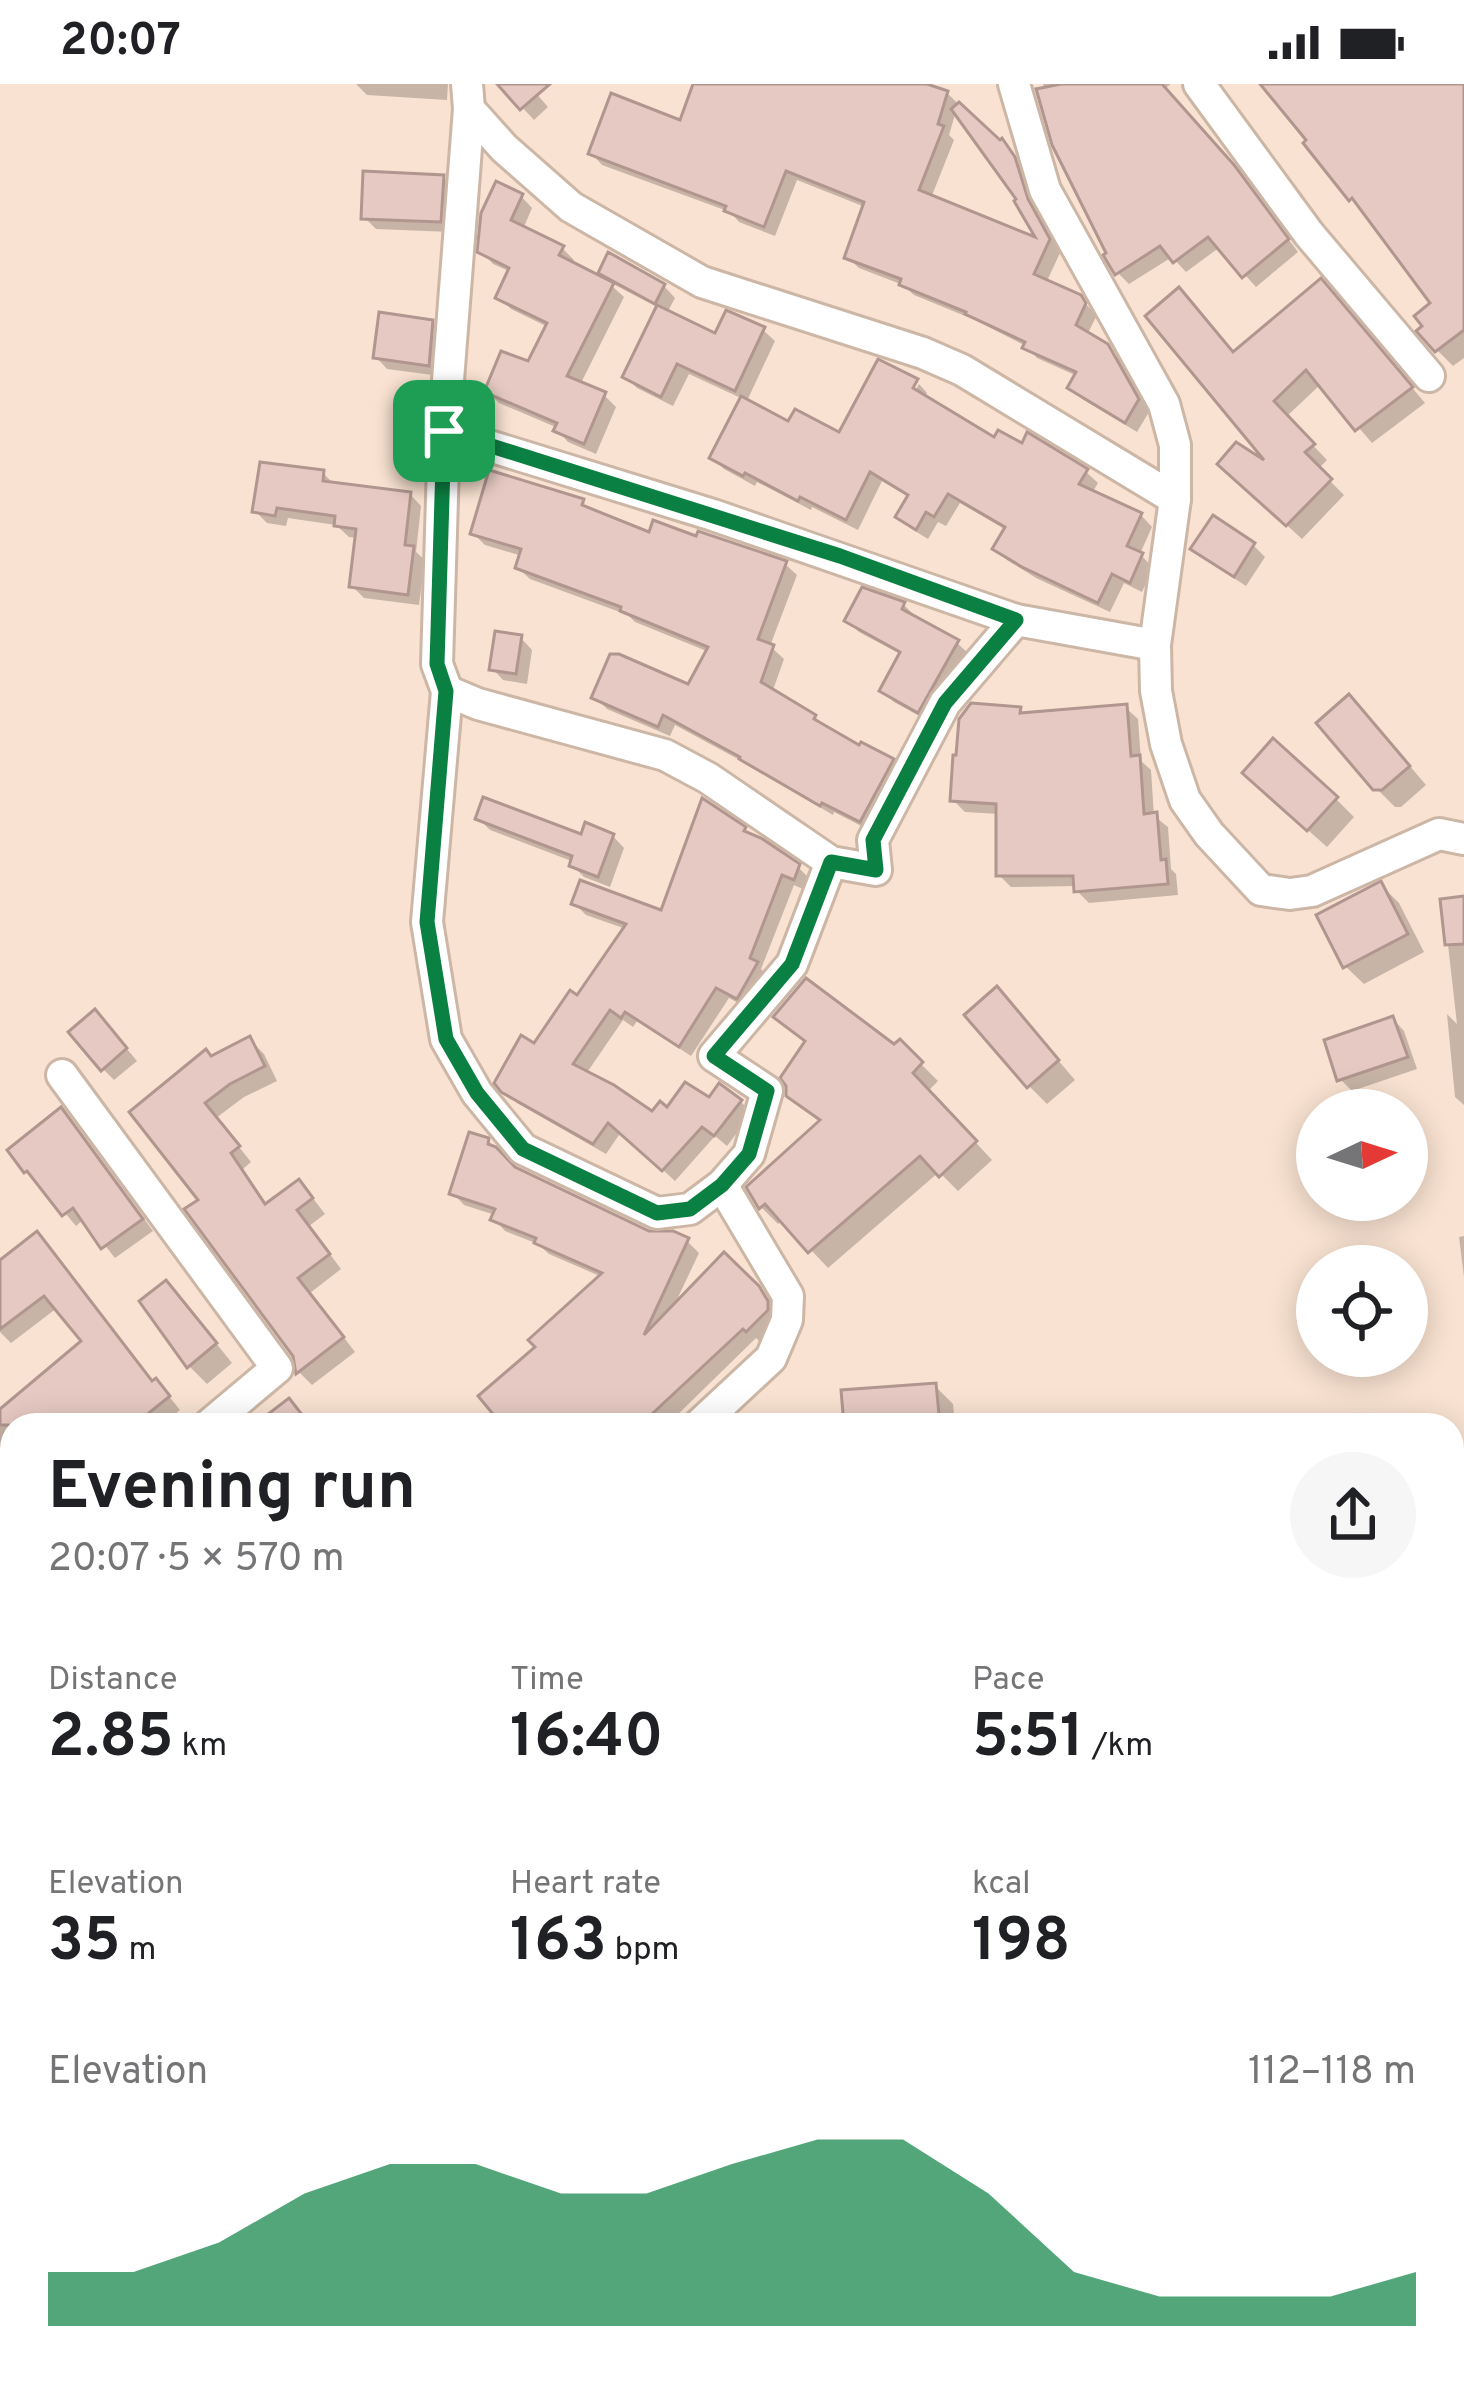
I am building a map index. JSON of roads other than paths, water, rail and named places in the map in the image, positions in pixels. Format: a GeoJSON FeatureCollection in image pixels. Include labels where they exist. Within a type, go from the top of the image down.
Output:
{"type":"FeatureCollection","features":[{"type":"Feature","properties":{"kind":"street"},"geometry":{"type":"LineString","coordinates":[[1014,84],[1045,190],[1164,404],[1175,445],[1175,500],[1155,645],[1156,691],[1166,744],[1185,800],[1261,890],[1312,891],[1439,834],[1464,838]]}},
{"type":"Feature","properties":{"kind":"street"},"geometry":{"type":"LineString","coordinates":[[1199,84],[1309,234],[1430,376]]}},
{"type":"Feature","properties":{"kind":"street"},"geometry":{"type":"LineString","coordinates":[[468,96],[504,148],[571,208],[702,281],[962,370],[1175,500]]}},
{"type":"Feature","properties":{"kind":"street"},"geometry":{"type":"LineString","coordinates":[[468,96],[444,431],[437,664],[446,691],[427,922],[446,1039],[477,1093],[523,1149],[657,1213],[690,1209],[722,1185],[749,1154],[767,1091],[714,1056],[792,964],[831,862]]}},
{"type":"Feature","properties":{"kind":"street"},"geometry":{"type":"LineString","coordinates":[[444,431],[819,549],[1016,620],[1155,645]]}},
{"type":"Feature","properties":{"kind":"street"},"geometry":{"type":"LineString","coordinates":[[446,691],[664,755],[708,778],[831,862],[876,870],[873,840],[945,703],[1016,620]]}},
{"type":"Feature","properties":{"kind":"street"},"geometry":{"type":"LineString","coordinates":[[62,1075],[277,1368],[223,1413]]}},
{"type":"Feature","properties":{"kind":"street"},"geometry":{"type":"LineString","coordinates":[[712,1413],[771,1358],[787,1320],[788,1296],[722,1185]]}}]}
